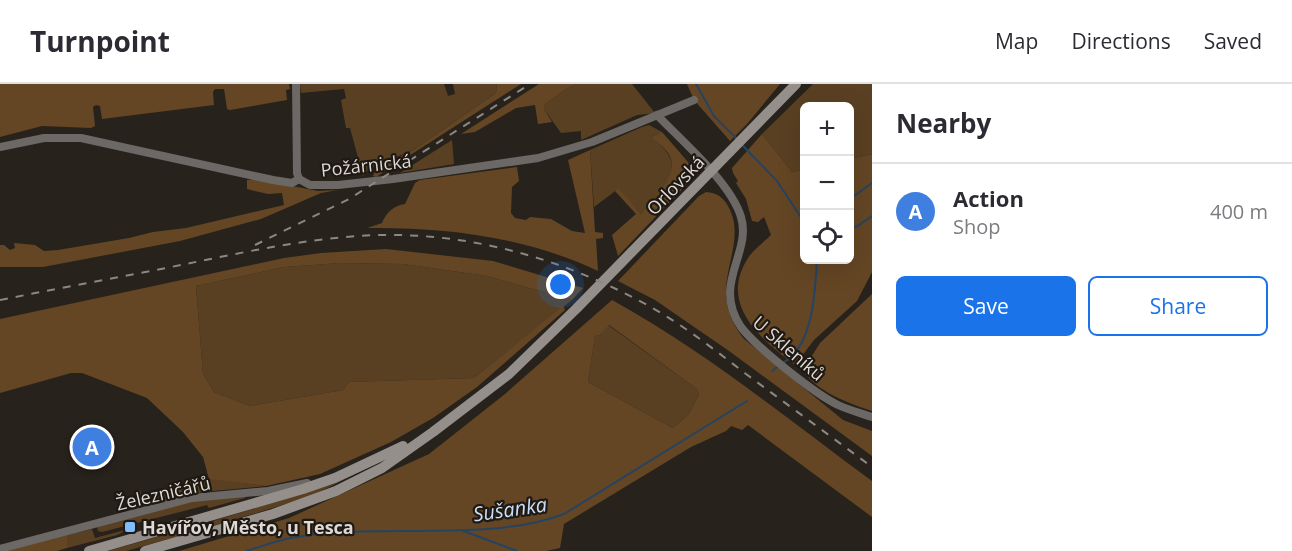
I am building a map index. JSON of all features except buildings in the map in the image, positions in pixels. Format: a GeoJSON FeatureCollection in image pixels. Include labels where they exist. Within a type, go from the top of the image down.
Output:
{"type":"FeatureCollection","features":[{"type":"Feature","properties":{"kind":"main road","name":"Orlovská"},"geometry":{"type":"LineString","coordinates":[[434,432],[509,374],[576,309],[796,84]]}},
{"type":"Feature","properties":{"kind":"main road"},"geometry":{"type":"LineString","coordinates":[[89,551],[272,499],[335,478],[434,432]]}},
{"type":"Feature","properties":{"kind":"main road"},"geometry":{"type":"LineString","coordinates":[[145,551],[273,514],[325,495],[382,468],[434,432]]}},
{"type":"Feature","properties":{"kind":"street"},"geometry":{"type":"LineString","coordinates":[[296,84],[297,173],[299,179]]}},
{"type":"Feature","properties":{"kind":"street","name":"Požárnická"},"geometry":{"type":"LineString","coordinates":[[0,147],[44,138],[81,138],[273,180],[292,183],[299,179],[310,185],[352,184],[538,158],[592,142],[694,100]]}},
{"type":"Feature","properties":{"kind":"street"},"geometry":{"type":"LineString","coordinates":[[657,115],[711,171]]}},
{"type":"Feature","properties":{"kind":"street","name":"U Skleníků"},"geometry":{"type":"LineString","coordinates":[[711,171],[733,199],[742,219],[742,242],[730,288],[733,312],[747,334],[819,394],[836,404],[872,417]]}},
{"type":"Feature","properties":{"kind":"street","name":"Železničářů"},"geometry":{"type":"LineString","coordinates":[[0,549],[192,498],[268,491],[335,478]]}},
{"type":"Feature","properties":{"kind":"shaded area"},"geometry":{"type":"Polygon","coordinates":[[[0,84],[289,84],[290,89],[286,90],[287,100],[230,110],[227,109],[224,89],[215,89],[213,92],[214,105],[102,119],[100,106],[96,105],[93,107],[95,126],[91,128],[42,126],[0,137],[0,84]]]}},
{"type":"Feature","properties":{"kind":"shaded area"},"geometry":{"type":"Polygon","coordinates":[[[300,84],[444,84],[448,96],[455,94],[453,84],[497,84],[496,93],[415,149],[369,169],[363,176],[350,128],[346,128],[341,100],[346,98],[344,89],[301,93],[300,84]]]}},
{"type":"Feature","properties":{"kind":"shaded area"},"geometry":{"type":"Polygon","coordinates":[[[497,84],[521,84],[376,177],[373,176],[376,169],[415,149],[496,93],[497,84]]]}},
{"type":"Feature","properties":{"kind":"shaded area"},"geometry":{"type":"Polygon","coordinates":[[[539,84],[576,84],[544,105],[552,122],[538,124],[535,105],[516,108],[475,132],[461,134],[539,84]]]}},
{"type":"Feature","properties":{"kind":"shaded area"},"geometry":{"type":"Polygon","coordinates":[[[576,84],[632,84],[655,113],[637,115],[581,140],[581,131],[561,133],[544,109],[544,105],[576,84]]]}},
{"type":"Feature","properties":{"kind":"shaded area"},"geometry":{"type":"Polygon","coordinates":[[[687,84],[780,84],[730,141],[694,100],[687,84]]]}},
{"type":"Feature","properties":{"kind":"shaded area"},"geometry":{"type":"Polygon","coordinates":[[[813,84],[872,84],[872,154],[854,158],[854,102],[800,102],[800,170],[792,172],[762,134],[813,84]]]}},
{"type":"Feature","properties":{"kind":"shaded area"},"geometry":{"type":"Polygon","coordinates":[[[649,125],[662,132],[651,137],[668,154],[671,162],[669,179],[664,187],[641,214],[618,189],[594,207],[590,150],[649,125]]]}},
{"type":"Feature","properties":{"kind":"shaded area"},"geometry":{"type":"Polygon","coordinates":[[[662,132],[688,162],[690,177],[686,185],[618,256],[612,235],[636,214],[615,191],[618,188],[641,214],[659,194],[671,169],[668,153],[651,137],[662,132]]]}},
{"type":"Feature","properties":{"kind":"shaded area"},"geometry":{"type":"Polygon","coordinates":[[[762,134],[792,172],[800,170],[800,264],[854,264],[854,158],[872,154],[872,272],[857,301],[814,340],[795,365],[757,332],[741,306],[738,291],[740,275],[748,258],[771,235],[764,217],[758,222],[752,221],[746,199],[736,183],[738,181],[732,168],[762,134]]]}},
{"type":"Feature","properties":{"kind":"shaded area"},"geometry":{"type":"Polygon","coordinates":[[[452,140],[454,164],[400,173],[452,140]]]}},
{"type":"Feature","properties":{"kind":"shaded area"},"geometry":{"type":"Polygon","coordinates":[[[590,150],[595,232],[603,233],[603,238],[596,239],[598,271],[543,250],[485,236],[397,228],[367,228],[382,223],[385,216],[397,206],[405,204],[415,183],[420,180],[517,167],[519,181],[512,187],[511,213],[515,218],[551,219],[572,231],[585,233],[568,160],[590,150]]]}},
{"type":"Feature","properties":{"kind":"shaded area"},"geometry":{"type":"Polygon","coordinates":[[[256,179],[318,191],[338,190],[321,193],[261,219],[180,241],[43,267],[0,267],[0,245],[10,250],[15,248],[14,243],[35,245],[44,251],[58,250],[186,228],[284,205],[282,193],[268,194],[247,189],[247,180],[256,179]]]}},
{"type":"Feature","properties":{"kind":"shaded area"},"geometry":{"type":"Polygon","coordinates":[[[706,192],[722,198],[733,217],[734,238],[726,299],[737,328],[744,339],[843,420],[872,431],[872,456],[655,300],[618,281],[699,196],[706,192]]]}},
{"type":"Feature","properties":{"kind":"shaded area"},"geometry":{"type":"Polygon","coordinates":[[[386,249],[493,261],[583,288],[572,300],[487,276],[403,264],[340,263],[284,267],[196,286],[203,374],[214,392],[250,406],[343,390],[349,382],[474,378],[563,306],[565,310],[477,387],[433,418],[391,442],[320,474],[266,486],[209,479],[203,457],[183,432],[147,398],[82,373],[71,373],[0,393],[0,319],[284,258],[386,249]]]}},
{"type":"Feature","properties":{"kind":"shaded area"},"geometry":{"type":"Polygon","coordinates":[[[340,263],[403,264],[487,276],[572,300],[474,378],[349,382],[343,390],[250,406],[214,392],[203,374],[196,286],[284,267],[340,263]]]}},
{"type":"Feature","properties":{"kind":"shaded area"},"geometry":{"type":"Polygon","coordinates":[[[872,294],[872,411],[824,390],[803,370],[820,343],[872,294]]]}},
{"type":"Feature","properties":{"kind":"shaded area"},"geometry":{"type":"Polygon","coordinates":[[[612,300],[679,340],[872,481],[872,517],[748,425],[742,430],[731,426],[726,431],[691,447],[564,524],[560,548],[546,551],[179,551],[289,518],[429,454],[505,394],[612,300]],[[609,325],[600,335],[595,336],[588,382],[673,428],[688,415],[699,395],[697,389],[609,325]]]}},
{"type":"Feature","properties":{"kind":"shaded area"},"geometry":{"type":"Polygon","coordinates":[[[608,325],[697,389],[699,395],[688,415],[673,428],[588,382],[595,336],[600,335],[608,325]]]}},
{"type":"Feature","properties":{"kind":"shaded area"},"geometry":{"type":"Polygon","coordinates":[[[206,478],[266,486],[202,492],[147,506],[138,503],[135,493],[140,490],[142,496],[206,478]]]}},
{"type":"Feature","properties":{"kind":"shaded area"},"geometry":{"type":"Polygon","coordinates":[[[338,483],[308,497],[214,526],[213,521],[338,483]]]}},
{"type":"Feature","properties":{"kind":"shaded area"},"geometry":{"type":"Polygon","coordinates":[[[245,496],[245,498],[209,508],[207,505],[102,532],[98,531],[97,527],[192,500],[245,496]]]}},
{"type":"Feature","properties":{"kind":"shaded area"},"geometry":{"type":"Polygon","coordinates":[[[206,523],[208,528],[126,551],[108,551],[206,523]]]}},
{"type":"Feature","properties":{"kind":"shaded area"},"geometry":{"type":"Polygon","coordinates":[[[92,529],[95,538],[129,529],[117,535],[67,548],[67,535],[92,529]]]}},
{"type":"Feature","properties":{"kind":"shaded area"},"geometry":{"type":"Polygon","coordinates":[[[67,535],[67,548],[57,551],[7,551],[67,535]]]}},
{"type":"Feature","properties":{"kind":"waterway"},"geometry":{"type":"LineString","coordinates":[[696,84],[714,116],[737,139]]}},
{"type":"Feature","properties":{"kind":"waterway"},"geometry":{"type":"LineString","coordinates":[[743,146],[777,181],[800,216]]}},
{"type":"Feature","properties":{"kind":"waterway","name":"Sušanka"},"geometry":{"type":"LineString","coordinates":[[854,196],[872,183]]}},
{"type":"Feature","properties":{"kind":"waterway"},"geometry":{"type":"LineString","coordinates":[[854,227],[872,216]]}},
{"type":"Feature","properties":{"kind":"waterway","name":"Sušanka"},"geometry":{"type":"LineString","coordinates":[[772,371],[791,357],[799,348],[804,337],[812,311],[817,264]]}},
{"type":"Feature","properties":{"kind":"waterway","name":"Sušanka"},"geometry":{"type":"LineString","coordinates":[[246,551],[290,538],[324,534],[485,529],[539,522],[564,514],[747,401]]}},
{"type":"Feature","properties":{"kind":"waterway"},"geometry":{"type":"LineString","coordinates":[[461,530],[517,551]]}},
{"type":"Feature","properties":{"kind":"railway"},"geometry":{"type":"LineString","coordinates":[[255,245],[349,199],[530,84]]}},
{"type":"Feature","properties":{"kind":"railway"},"geometry":{"type":"LineString","coordinates":[[0,300],[324,239],[385,235],[424,236],[502,248],[577,272],[649,306],[699,338],[872,467]]}},
{"type":"Feature","properties":{"kind":"place","name":"Action"},"geometry":{"type":"Point","coordinates":[92,447]}},
{"type":"Feature","properties":{"kind":"place","name":"Havířov, Město, u Tesca"},"geometry":{"type":"Point","coordinates":[130,527]}}]}
